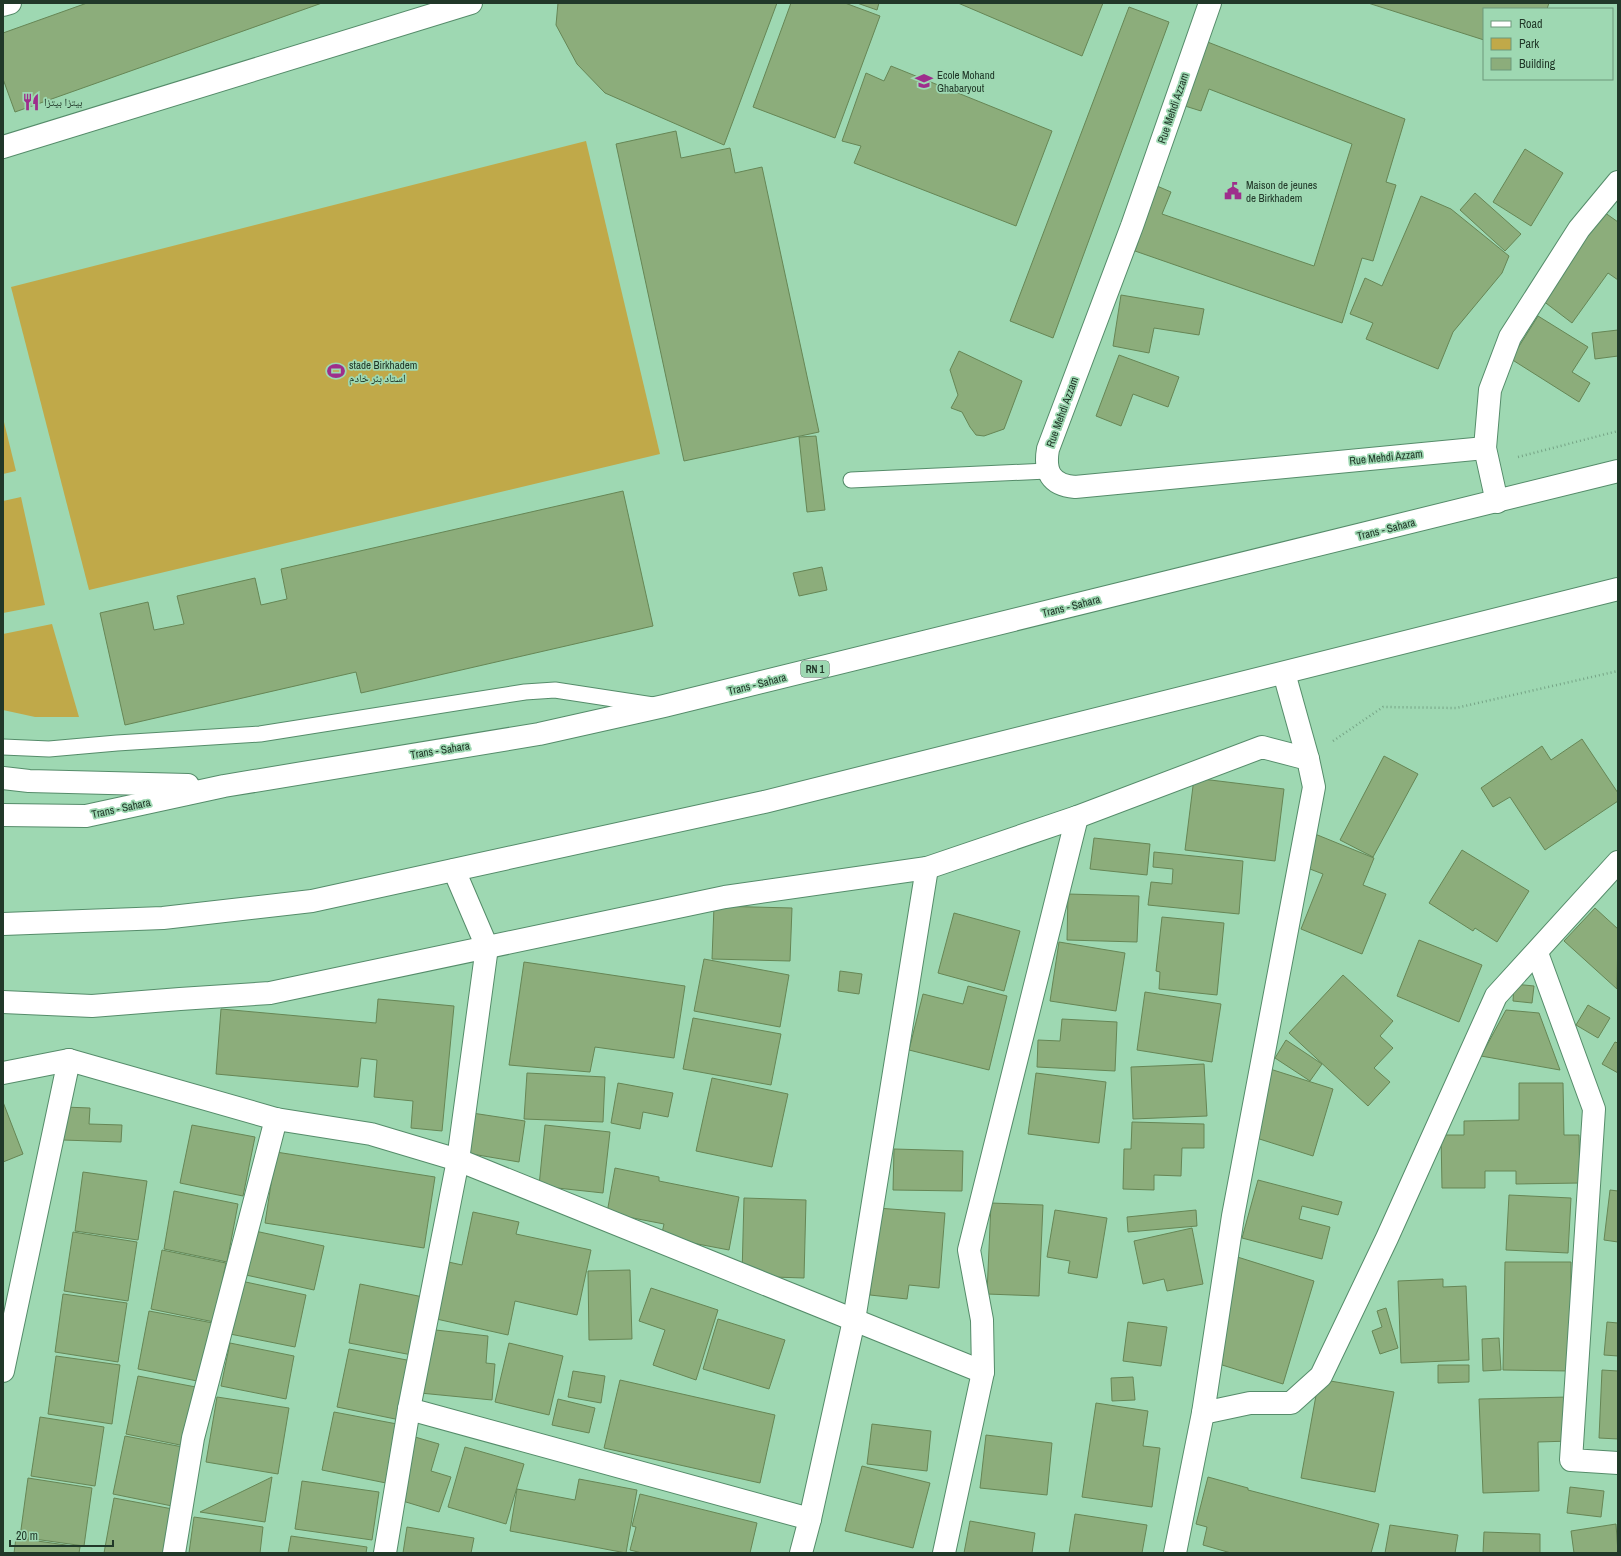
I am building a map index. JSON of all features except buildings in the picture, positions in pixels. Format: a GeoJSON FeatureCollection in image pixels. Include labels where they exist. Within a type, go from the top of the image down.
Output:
{"type":"FeatureCollection","features":[{"type":"Feature","properties":{"kind":"main road"},"geometry":{"type":"LineString","coordinates":[[3,5],[10,3]]}},
{"type":"Feature","properties":{"kind":"main road"},"geometry":{"type":"LineString","coordinates":[[3,147],[471,3]]}},
{"type":"Feature","properties":{"kind":"main road","name":"Rue Mehdi Azzam"},"geometry":{"type":"LineString","coordinates":[[1210,3],[1132,226],[1048,449],[1046,460],[1047,471],[1054,480],[1063,486],[1075,487],[1486,456]]}},
{"type":"Feature","properties":{"kind":"main road"},"geometry":{"type":"LineString","coordinates":[[1497,502],[1486,456],[1490,390],[1510,337],[1579,229],[1618,182]]}},
{"type":"Feature","properties":{"kind":"main road","name":"Trans - Sahara"},"geometry":{"type":"LineString","coordinates":[[3,815],[86,816],[224,786],[539,734],[664,706],[1618,471]]}},
{"type":"Feature","properties":{"kind":"main road"},"geometry":{"type":"LineString","coordinates":[[3,924],[163,918],[312,901],[764,802],[1618,589]]}},
{"type":"Feature","properties":{"kind":"main road"},"geometry":{"type":"LineString","coordinates":[[1175,1553],[1202,1413],[1233,1216],[1314,787],[1308,759],[1284,673]]}},
{"type":"Feature","properties":{"kind":"main road"},"geometry":{"type":"LineString","coordinates":[[3,1002],[92,1006],[270,993],[725,896],[927,868],[1077,817],[1262,747],[1308,759]]}},
{"type":"Feature","properties":{"kind":"main road"},"geometry":{"type":"LineString","coordinates":[[3,778],[29,781],[224,786]]}},
{"type":"Feature","properties":{"kind":"main road"},"geometry":{"type":"LineString","coordinates":[[944,1553],[983,1372],[982,1320],[969,1250],[1077,817]]}},
{"type":"Feature","properties":{"kind":"main road"},"geometry":{"type":"LineString","coordinates":[[1202,1413],[1250,1402],[1291,1404],[1321,1376],[1387,1238],[1496,996],[1537,953],[1618,862]]}},
{"type":"Feature","properties":{"kind":"main road"},"geometry":{"type":"LineString","coordinates":[[801,1553],[810,1519],[854,1320],[927,868]]}},
{"type":"Feature","properties":{"kind":"main road"},"geometry":{"type":"LineString","coordinates":[[385,1553],[409,1408],[458,1160],[487,947],[454,870]]}},
{"type":"Feature","properties":{"kind":"main road"},"geometry":{"type":"LineString","coordinates":[[1537,953],[1594,1109],[1571,1460],[1618,1463]]}},
{"type":"Feature","properties":{"kind":"main road"},"geometry":{"type":"LineString","coordinates":[[3,1073],[69,1060],[276,1119],[371,1134],[458,1160],[983,1372]]}},
{"type":"Feature","properties":{"kind":"main road"},"geometry":{"type":"LineString","coordinates":[[3,1371],[69,1060]]}},
{"type":"Feature","properties":{"kind":"main road"},"geometry":{"type":"LineString","coordinates":[[174,1553],[193,1438],[276,1119]]}},
{"type":"Feature","properties":{"kind":"main road"},"geometry":{"type":"LineString","coordinates":[[409,1408],[810,1519]]}},
{"type":"Feature","properties":{"kind":"lane"},"geometry":{"type":"LineString","coordinates":[[851,480],[1047,471]]}},
{"type":"Feature","properties":{"kind":"lane"},"geometry":{"type":"LineString","coordinates":[[3,747],[49,749],[260,734],[525,692],[555,690],[664,706]]}},
{"type":"Feature","properties":{"kind":"path"},"geometry":{"type":"LineString","coordinates":[[1486,456],[1618,431]]}},
{"type":"Feature","properties":{"kind":"path"},"geometry":{"type":"LineString","coordinates":[[1308,759],[1383,707],[1456,708],[1618,671]]}},
{"type":"Feature","properties":{"kind":"green space","name":"stade Birkhadem استاد بئر خادم"},"geometry":{"type":"Polygon","coordinates":[[[586,141],[660,454],[89,590],[11,287],[586,141]]]}},
{"type":"Feature","properties":{"kind":"green space"},"geometry":{"type":"Polygon","coordinates":[[[3,418],[16,471],[3,474],[3,418]]]}},
{"type":"Feature","properties":{"kind":"green space"},"geometry":{"type":"Polygon","coordinates":[[[21,497],[45,605],[3,613],[3,501],[21,497]]]}},
{"type":"Feature","properties":{"kind":"green space"},"geometry":{"type":"Polygon","coordinates":[[[52,624],[79,717],[35,717],[3,710],[3,634],[52,624]]]}},
{"type":"Feature","properties":{"kind":"place","name":"Ecole Mohand Ghabaryout"},"geometry":{"type":"Point","coordinates":[924,81]}},
{"type":"Feature","properties":{"kind":"place","name":"بيتزا بيتزا"},"geometry":{"type":"Point","coordinates":[31,102]}},
{"type":"Feature","properties":{"kind":"place","name":"Maison de jeunes de Birkhadem"},"geometry":{"type":"Point","coordinates":[1233,191]}},
{"type":"Feature","properties":{"kind":"place","name":"stade Birkhadem استاد بئر خادم"},"geometry":{"type":"Point","coordinates":[336,371]}}]}
